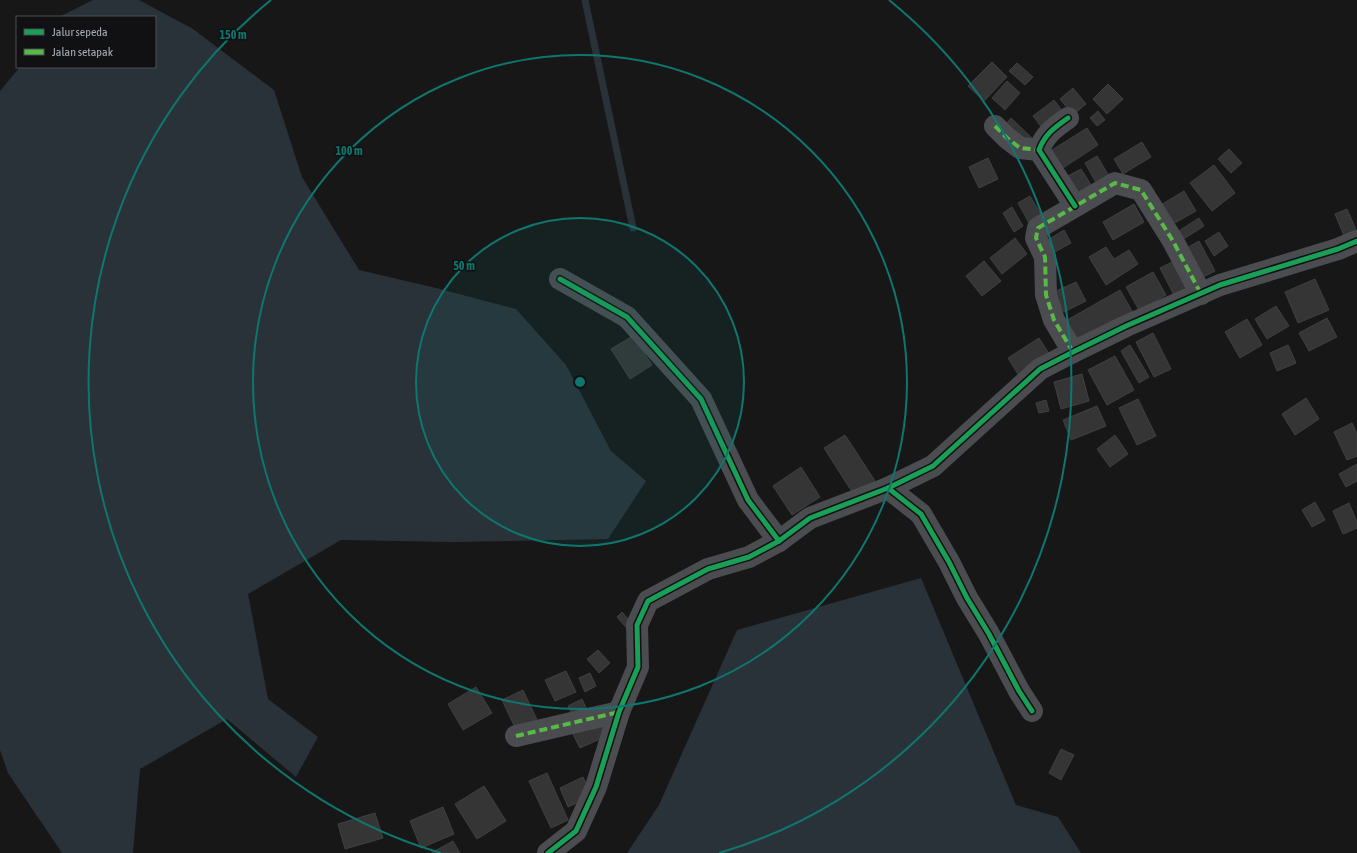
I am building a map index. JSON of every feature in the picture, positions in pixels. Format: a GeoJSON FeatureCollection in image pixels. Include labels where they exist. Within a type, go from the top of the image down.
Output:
{"type":"FeatureCollection","features":[{"type":"Feature","properties":{"kind":"street"},"geometry":{"type":"LineString","coordinates":[[1038,150],[1043,139],[1052,129],[1068,118]]}},
{"type":"Feature","properties":{"kind":"street"},"geometry":{"type":"LineString","coordinates":[[995,126],[1020,148],[1038,150]]}},
{"type":"Feature","properties":{"kind":"street"},"geometry":{"type":"LineString","coordinates":[[1038,150],[1074,206]]}},
{"type":"Feature","properties":{"kind":"street"},"geometry":{"type":"LineString","coordinates":[[1073,352],[1054,320],[1046,295],[1044,257],[1036,238],[1038,228],[1115,183],[1141,190],[1173,241],[1200,294]]}},
{"type":"Feature","properties":{"kind":"street"},"geometry":{"type":"LineString","coordinates":[[548,853],[576,831],[596,787],[619,712],[638,667],[637,625],[648,601],[708,569],[749,556],[779,541],[810,518],[888,488],[933,466],[1040,369],[1073,352],[1126,326],[1220,285],[1338,249],[1357,241]]}},
{"type":"Feature","properties":{"kind":"street"},"geometry":{"type":"LineString","coordinates":[[560,279],[627,317],[701,399],[748,500],[779,541]]}},
{"type":"Feature","properties":{"kind":"street"},"geometry":{"type":"LineString","coordinates":[[888,488],[921,514],[949,562],[967,598],[989,634],[1019,691],[1032,711]]}},
{"type":"Feature","properties":{"kind":"street"},"geometry":{"type":"LineString","coordinates":[[516,736],[619,712]]}},
{"type":"Feature","properties":{"kind":"shaded area"},"geometry":{"type":"Polygon","coordinates":[[[93,0],[139,0],[193,29],[274,90],[302,177],[359,270],[516,309],[566,365],[611,451],[646,481],[608,539],[454,542],[341,540],[248,594],[268,699],[318,737],[296,777],[227,719],[140,769],[133,853],[62,853],[8,773],[0,750],[0,91],[19,68],[156,68],[156,16],[61,16],[93,0]]]}},
{"type":"Feature","properties":{"kind":"shaded area"},"geometry":{"type":"Polygon","coordinates":[[[921,578],[1016,805],[1058,817],[1081,853],[627,853],[659,805],[737,630],[921,578]]]}},
{"type":"Feature","properties":{"kind":"building"},"geometry":{"type":"Polygon","coordinates":[[[992,62],[1007,77],[984,101],[968,86],[992,62]]]}},
{"type":"Feature","properties":{"kind":"building"},"geometry":{"type":"Polygon","coordinates":[[[1017,63],[1033,77],[1025,85],[1009,71],[1017,63]]]}},
{"type":"Feature","properties":{"kind":"building"},"geometry":{"type":"Polygon","coordinates":[[[1007,81],[1020,93],[1005,110],[992,98],[1007,81]]]}},
{"type":"Feature","properties":{"kind":"building"},"geometry":{"type":"Polygon","coordinates":[[[1108,84],[1123,99],[1107,114],[1093,99],[1108,84]]]}},
{"type":"Feature","properties":{"kind":"building"},"geometry":{"type":"Polygon","coordinates":[[[1073,88],[1086,104],[1073,115],[1060,99],[1073,88]]]}},
{"type":"Feature","properties":{"kind":"building"},"geometry":{"type":"Polygon","coordinates":[[[1054,100],[1067,117],[1046,133],[1033,116],[1054,100]]]}},
{"type":"Feature","properties":{"kind":"building"},"geometry":{"type":"Polygon","coordinates":[[[1098,111],[1105,120],[1097,126],[1090,118],[1098,111]]]}},
{"type":"Feature","properties":{"kind":"building"},"geometry":{"type":"Polygon","coordinates":[[[1011,118],[1033,139],[1024,148],[1003,128],[1011,118]]]}},
{"type":"Feature","properties":{"kind":"building"},"geometry":{"type":"Polygon","coordinates":[[[1087,128],[1098,145],[1063,168],[1052,150],[1087,128]]]}},
{"type":"Feature","properties":{"kind":"building"},"geometry":{"type":"Polygon","coordinates":[[[1142,142],[1151,157],[1123,174],[1114,159],[1142,142]]]}},
{"type":"Feature","properties":{"kind":"building"},"geometry":{"type":"Polygon","coordinates":[[[1229,149],[1242,163],[1231,173],[1218,159],[1229,149]]]}},
{"type":"Feature","properties":{"kind":"building"},"geometry":{"type":"Polygon","coordinates":[[[1097,156],[1112,181],[1099,188],[1085,163],[1097,156]]]}},
{"type":"Feature","properties":{"kind":"building"},"geometry":{"type":"Polygon","coordinates":[[[988,158],[998,179],[979,188],[969,167],[988,158]]]}},
{"type":"Feature","properties":{"kind":"building"},"geometry":{"type":"Polygon","coordinates":[[[1214,165],[1235,193],[1212,211],[1190,183],[1214,165]]]}},
{"type":"Feature","properties":{"kind":"building"},"geometry":{"type":"Polygon","coordinates":[[[1081,169],[1095,191],[1079,200],[1066,177],[1081,169]]]}},
{"type":"Feature","properties":{"kind":"building"},"geometry":{"type":"Polygon","coordinates":[[[1184,191],[1196,211],[1171,225],[1159,206],[1184,191]]]}},
{"type":"Feature","properties":{"kind":"building"},"geometry":{"type":"Polygon","coordinates":[[[1030,196],[1042,216],[1029,223],[1018,203],[1030,196]]]}},
{"type":"Feature","properties":{"kind":"building"},"geometry":{"type":"Polygon","coordinates":[[[1134,204],[1144,222],[1113,240],[1103,222],[1134,204]]]}},
{"type":"Feature","properties":{"kind":"building"},"geometry":{"type":"Polygon","coordinates":[[[1012,207],[1023,226],[1014,232],[1003,213],[1012,207]]]}},
{"type":"Feature","properties":{"kind":"building"},"geometry":{"type":"Polygon","coordinates":[[[1347,209],[1357,232],[1345,238],[1335,214],[1347,209]]]}},
{"type":"Feature","properties":{"kind":"building"},"geometry":{"type":"Polygon","coordinates":[[[1199,218],[1204,226],[1179,242],[1174,234],[1199,218]]]}},
{"type":"Feature","properties":{"kind":"building"},"geometry":{"type":"Polygon","coordinates":[[[1064,230],[1071,243],[1055,252],[1048,240],[1064,230]]]}},
{"type":"Feature","properties":{"kind":"building"},"geometry":{"type":"Polygon","coordinates":[[[1219,232],[1228,246],[1214,256],[1205,241],[1219,232]]]}},
{"type":"Feature","properties":{"kind":"building"},"geometry":{"type":"Polygon","coordinates":[[[1015,238],[1027,254],[1002,274],[990,258],[1015,238]]]}},
{"type":"Feature","properties":{"kind":"building"},"geometry":{"type":"Polygon","coordinates":[[[1199,241],[1215,271],[1201,278],[1185,249],[1199,241]]]}},
{"type":"Feature","properties":{"kind":"building"},"geometry":{"type":"Polygon","coordinates":[[[1106,247],[1114,259],[1129,250],[1138,264],[1106,285],[1089,257],[1106,247]]]}},
{"type":"Feature","properties":{"kind":"building"},"geometry":{"type":"Polygon","coordinates":[[[984,261],[1001,281],[982,296],[966,276],[984,261]]]}},
{"type":"Feature","properties":{"kind":"building"},"geometry":{"type":"Polygon","coordinates":[[[1172,262],[1187,290],[1175,297],[1160,268],[1172,262]]]}},
{"type":"Feature","properties":{"kind":"building"},"geometry":{"type":"Polygon","coordinates":[[[1153,272],[1166,295],[1139,310],[1126,287],[1153,272]]]}},
{"type":"Feature","properties":{"kind":"building"},"geometry":{"type":"Polygon","coordinates":[[[1315,279],[1329,310],[1298,323],[1285,292],[1315,279]]]}},
{"type":"Feature","properties":{"kind":"building"},"geometry":{"type":"Polygon","coordinates":[[[1076,282],[1086,301],[1064,312],[1054,292],[1076,282]]]}},
{"type":"Feature","properties":{"kind":"building"},"geometry":{"type":"Polygon","coordinates":[[[1120,290],[1132,311],[1074,344],[1062,323],[1120,290]]]}},
{"type":"Feature","properties":{"kind":"building"},"geometry":{"type":"Polygon","coordinates":[[[1276,306],[1289,326],[1267,339],[1255,319],[1276,306]]]}},
{"type":"Feature","properties":{"kind":"building"},"geometry":{"type":"Polygon","coordinates":[[[1327,318],[1337,337],[1309,351],[1299,333],[1327,318]]]}},
{"type":"Feature","properties":{"kind":"building"},"geometry":{"type":"Polygon","coordinates":[[[1247,319],[1262,345],[1240,358],[1225,332],[1247,319]]]}},
{"type":"Feature","properties":{"kind":"building"},"geometry":{"type":"Polygon","coordinates":[[[1153,333],[1171,369],[1154,377],[1136,342],[1153,333]]]}},
{"type":"Feature","properties":{"kind":"building"},"geometry":{"type":"Polygon","coordinates":[[[633,336],[652,365],[630,379],[611,349],[633,336]]]}},
{"type":"Feature","properties":{"kind":"building"},"geometry":{"type":"Polygon","coordinates":[[[1039,338],[1053,360],[1021,379],[1008,358],[1039,338]]]}},
{"type":"Feature","properties":{"kind":"building"},"geometry":{"type":"Polygon","coordinates":[[[1130,345],[1149,377],[1139,383],[1121,351],[1130,345]]]}},
{"type":"Feature","properties":{"kind":"building"},"geometry":{"type":"Polygon","coordinates":[[[1288,345],[1296,363],[1277,371],[1270,353],[1288,345]]]}},
{"type":"Feature","properties":{"kind":"building"},"geometry":{"type":"Polygon","coordinates":[[[1115,356],[1134,390],[1107,405],[1088,370],[1115,356]]]}},
{"type":"Feature","properties":{"kind":"building"},"geometry":{"type":"Polygon","coordinates":[[[1082,374],[1089,401],[1061,409],[1054,382],[1082,374]]]}},
{"type":"Feature","properties":{"kind":"building"},"geometry":{"type":"Polygon","coordinates":[[[1306,398],[1319,419],[1295,435],[1282,414],[1306,398]]]}},
{"type":"Feature","properties":{"kind":"building"},"geometry":{"type":"Polygon","coordinates":[[[1138,399],[1156,436],[1137,445],[1119,408],[1138,399]]]}},
{"type":"Feature","properties":{"kind":"building"},"geometry":{"type":"Polygon","coordinates":[[[1046,400],[1049,411],[1039,413],[1036,403],[1046,400]]]}},
{"type":"Feature","properties":{"kind":"building"},"geometry":{"type":"Polygon","coordinates":[[[1097,406],[1106,426],[1071,440],[1063,420],[1097,406]]]}},
{"type":"Feature","properties":{"kind":"building"},"geometry":{"type":"Polygon","coordinates":[[[1352,423],[1357,434],[1357,456],[1347,460],[1334,432],[1352,423]]]}},
{"type":"Feature","properties":{"kind":"building"},"geometry":{"type":"Polygon","coordinates":[[[845,435],[877,484],[856,498],[824,448],[845,435]]]}},
{"type":"Feature","properties":{"kind":"building"},"geometry":{"type":"Polygon","coordinates":[[[1115,435],[1128,454],[1110,467],[1097,449],[1115,435]]]}},
{"type":"Feature","properties":{"kind":"building"},"geometry":{"type":"Polygon","coordinates":[[[1357,464],[1357,481],[1346,487],[1339,474],[1357,464]]]}},
{"type":"Feature","properties":{"kind":"building"},"geometry":{"type":"Polygon","coordinates":[[[801,467],[820,497],[792,515],[773,486],[801,467]]]}},
{"type":"Feature","properties":{"kind":"building"},"geometry":{"type":"Polygon","coordinates":[[[1315,502],[1325,520],[1312,527],[1302,510],[1315,502]]]}},
{"type":"Feature","properties":{"kind":"building"},"geometry":{"type":"Polygon","coordinates":[[[1349,503],[1357,522],[1357,528],[1343,534],[1333,511],[1349,503]]]}},
{"type":"Feature","properties":{"kind":"building"},"geometry":{"type":"Polygon","coordinates":[[[622,612],[635,627],[630,632],[617,617],[622,612]]]}},
{"type":"Feature","properties":{"kind":"building"},"geometry":{"type":"Polygon","coordinates":[[[598,650],[610,663],[599,673],[587,659],[598,650]]]}},
{"type":"Feature","properties":{"kind":"building"},"geometry":{"type":"Polygon","coordinates":[[[566,671],[576,692],[555,701],[545,680],[566,671]]]}},
{"type":"Feature","properties":{"kind":"building"},"geometry":{"type":"Polygon","coordinates":[[[590,673],[596,686],[585,692],[579,678],[590,673]]]}},
{"type":"Feature","properties":{"kind":"building"},"geometry":{"type":"Polygon","coordinates":[[[476,687],[492,713],[463,730],[448,704],[476,687]]]}},
{"type":"Feature","properties":{"kind":"building"},"geometry":{"type":"Polygon","coordinates":[[[523,690],[539,724],[518,734],[502,700],[523,690]]]}},
{"type":"Feature","properties":{"kind":"building"},"geometry":{"type":"Polygon","coordinates":[[[582,699],[587,710],[573,717],[568,706],[582,699]]]}},
{"type":"Feature","properties":{"kind":"building"},"geometry":{"type":"Polygon","coordinates":[[[603,717],[611,734],[580,748],[572,732],[603,717]]]}},
{"type":"Feature","properties":{"kind":"building"},"geometry":{"type":"Polygon","coordinates":[[[1061,749],[1074,755],[1061,780],[1049,773],[1061,749]]]}},
{"type":"Feature","properties":{"kind":"building"},"geometry":{"type":"Polygon","coordinates":[[[547,773],[568,820],[551,828],[529,781],[547,773]]]}},
{"type":"Feature","properties":{"kind":"building"},"geometry":{"type":"Polygon","coordinates":[[[583,777],[592,796],[568,807],[560,788],[583,777]]]}},
{"type":"Feature","properties":{"kind":"building"},"geometry":{"type":"Polygon","coordinates":[[[484,786],[506,821],[477,839],[455,804],[484,786]]]}},
{"type":"Feature","properties":{"kind":"building"},"geometry":{"type":"Polygon","coordinates":[[[443,807],[454,834],[421,848],[410,821],[443,807]]]}},
{"type":"Feature","properties":{"kind":"building"},"geometry":{"type":"Polygon","coordinates":[[[375,813],[383,838],[345,849],[338,824],[375,813]]]}},
{"type":"Feature","properties":{"kind":"building"},"geometry":{"type":"Polygon","coordinates":[[[453,841],[460,853],[431,853],[453,841]]]}},
{"type":"Feature","properties":{"kind":"waterway"},"geometry":{"type":"LineString","coordinates":[[585,0],[633,228]]}},
{"type":"Feature","properties":{"kind":"marked path"},"geometry":{"type":"LineString","coordinates":[[995,126],[1020,148],[1039,150]]}},
{"type":"Feature","properties":{"kind":"marked path"},"geometry":{"type":"LineString","coordinates":[[1073,352],[1054,320],[1046,295],[1045,257],[1036,238],[1038,228],[1115,183],[1141,190],[1173,241],[1201,294]]}},
{"type":"Feature","properties":{"kind":"marked path"},"geometry":{"type":"LineString","coordinates":[[516,736],[619,712]]}},
{"type":"Feature","properties":{"kind":"cycle path"},"geometry":{"type":"LineString","coordinates":[[1068,118],[1050,132],[1041,144],[1039,150],[1075,206]]}},
{"type":"Feature","properties":{"kind":"cycle path"},"geometry":{"type":"LineString","coordinates":[[548,853],[576,831],[596,787],[619,712],[638,667],[637,625],[648,601],[708,569],[749,557],[779,541],[810,518],[888,488],[933,466],[1040,369],[1073,352],[1126,326],[1220,285],[1338,249],[1357,241]]}},
{"type":"Feature","properties":{"kind":"cycle path"},"geometry":{"type":"LineString","coordinates":[[560,279],[627,317],[701,399],[748,500],[779,541]]}},
{"type":"Feature","properties":{"kind":"cycle path"},"geometry":{"type":"LineString","coordinates":[[888,488],[921,514],[949,562],[967,598],[989,634],[1019,691],[1032,711]]}}]}
